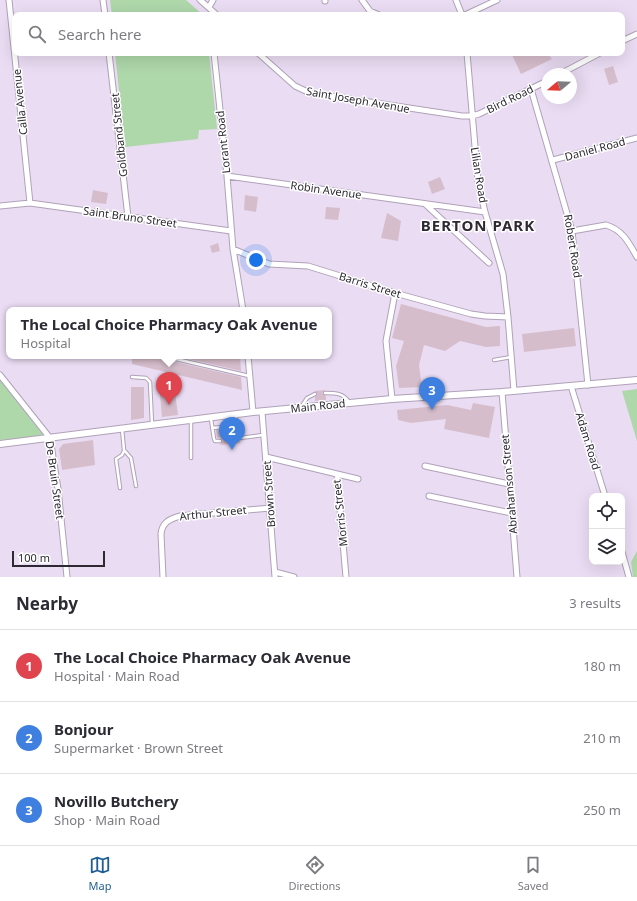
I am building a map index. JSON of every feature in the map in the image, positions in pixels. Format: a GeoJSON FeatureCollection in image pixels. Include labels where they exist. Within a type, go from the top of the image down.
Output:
{"type":"FeatureCollection","features":[{"type":"Feature","properties":{"kind":"street","name":"Calla Avenue"},"geometry":{"type":"LineString","coordinates":[[9,0],[12,29]]}},
{"type":"Feature","properties":{"kind":"street"},"geometry":{"type":"LineString","coordinates":[[103,0],[105,12]]}},
{"type":"Feature","properties":{"kind":"street"},"geometry":{"type":"LineString","coordinates":[[200,0],[213,12]]}},
{"type":"Feature","properties":{"kind":"street"},"geometry":{"type":"LineString","coordinates":[[209,8],[213,0]]}},
{"type":"Feature","properties":{"kind":"street"},"geometry":{"type":"LineString","coordinates":[[362,0],[372,12]]}},
{"type":"Feature","properties":{"kind":"street"},"geometry":{"type":"LineString","coordinates":[[456,0],[461,12]]}},
{"type":"Feature","properties":{"kind":"street"},"geometry":{"type":"LineString","coordinates":[[471,12],[497,0]]}},
{"type":"Feature","properties":{"kind":"street"},"geometry":{"type":"LineString","coordinates":[[625,40],[637,34]]}},
{"type":"Feature","properties":{"kind":"street","name":"Calla Avenue"},"geometry":{"type":"LineString","coordinates":[[15,56],[30,203]]}},
{"type":"Feature","properties":{"kind":"street","name":"Goldband Street"},"geometry":{"type":"LineString","coordinates":[[109,56],[128,217]]}},
{"type":"Feature","properties":{"kind":"street","name":"Lorant Road"},"geometry":{"type":"LineString","coordinates":[[214,56],[227,176],[231,231]]}},
{"type":"Feature","properties":{"kind":"street","name":"Saint Joseph Avenue"},"geometry":{"type":"LineString","coordinates":[[261,56],[295,86],[310,93],[454,116],[472,116]]}},
{"type":"Feature","properties":{"kind":"street","name":"Lilian Road"},"geometry":{"type":"LineString","coordinates":[[467,56],[478,182],[485,212],[502,266],[512,357],[514,391]]}},
{"type":"Feature","properties":{"kind":"street"},"geometry":{"type":"LineString","coordinates":[[571,68],[594,56]]}},
{"type":"Feature","properties":{"kind":"street","name":"Bird Road"},"geometry":{"type":"LineString","coordinates":[[472,116],[486,111],[541,84]]}},
{"type":"Feature","properties":{"kind":"street","name":"Robert Road"},"geometry":{"type":"LineString","coordinates":[[531,89],[553,160],[572,231],[588,385]]}},
{"type":"Feature","properties":{"kind":"street","name":"Daniel Road"},"geometry":{"type":"LineString","coordinates":[[553,160],[637,138]]}},
{"type":"Feature","properties":{"kind":"street","name":"Robin Avenue"},"geometry":{"type":"LineString","coordinates":[[227,176],[485,212]]}},
{"type":"Feature","properties":{"kind":"street","name":"Saint Bruno Street"},"geometry":{"type":"LineString","coordinates":[[0,206],[30,203],[231,231]]}},
{"type":"Feature","properties":{"kind":"street"},"geometry":{"type":"LineString","coordinates":[[424,203],[489,263]]}},
{"type":"Feature","properties":{"kind":"street"},"geometry":{"type":"LineString","coordinates":[[572,231],[606,226],[611,227],[621,232],[637,257]]}},
{"type":"Feature","properties":{"kind":"street"},"geometry":{"type":"LineString","coordinates":[[231,231],[232,249],[242,307]]}},
{"type":"Feature","properties":{"kind":"street","name":"Barris Street"},"geometry":{"type":"LineString","coordinates":[[232,249],[269,264],[298,264],[308,266],[395,293],[471,314],[508,317]]}},
{"type":"Feature","properties":{"kind":"street"},"geometry":{"type":"LineString","coordinates":[[392,399],[386,341],[395,293]]}},
{"type":"Feature","properties":{"kind":"street"},"geometry":{"type":"LineString","coordinates":[[248,359],[254,412]]}},
{"type":"Feature","properties":{"kind":"street","name":"De Bruin Street"},"geometry":{"type":"LineString","coordinates":[[0,375],[50,438],[58,489],[67,577]]}},
{"type":"Feature","properties":{"kind":"street","name":"Main Road"},"geometry":{"type":"LineString","coordinates":[[0,444],[254,412],[392,399],[502,392],[637,380]]}},
{"type":"Feature","properties":{"kind":"street","name":"Adam Road"},"geometry":{"type":"LineString","coordinates":[[571,386],[604,493]]}},
{"type":"Feature","properties":{"kind":"street","name":"Abrahamson Street"},"geometry":{"type":"LineString","coordinates":[[502,392],[517,577]]}},
{"type":"Feature","properties":{"kind":"street","name":"Brown Street"},"geometry":{"type":"LineString","coordinates":[[262,412],[275,575]]}},
{"type":"Feature","properties":{"kind":"street","name":"Morris Street"},"geometry":{"type":"LineString","coordinates":[[266,458],[337,475],[346,577]]}},
{"type":"Feature","properties":{"kind":"street"},"geometry":{"type":"LineString","coordinates":[[425,466],[509,484]]}},
{"type":"Feature","properties":{"kind":"street"},"geometry":{"type":"LineString","coordinates":[[337,475],[358,479]]}},
{"type":"Feature","properties":{"kind":"street"},"geometry":{"type":"LineString","coordinates":[[429,496],[512,513]]}},
{"type":"Feature","properties":{"kind":"street","name":"Arthur Street"},"geometry":{"type":"LineString","coordinates":[[163,577],[161,529],[167,521],[180,516],[270,508]]}},
{"type":"Feature","properties":{"kind":"street"},"geometry":{"type":"LineString","coordinates":[[625,563],[629,577]]}},
{"type":"Feature","properties":{"kind":"street"},"geometry":{"type":"LineString","coordinates":[[275,575],[294,577]]}},
{"type":"Feature","properties":{"kind":"lane"},"geometry":{"type":"LineString","coordinates":[[494,360],[512,357]]}},
{"type":"Feature","properties":{"kind":"lane"},"geometry":{"type":"LineString","coordinates":[[175,359],[250,377]]}},
{"type":"Feature","properties":{"kind":"lane"},"geometry":{"type":"LineString","coordinates":[[132,376],[146,378],[150,382],[152,425]]}},
{"type":"Feature","properties":{"kind":"lane"},"geometry":{"type":"LineString","coordinates":[[301,408],[307,398],[315,394]]}},
{"type":"Feature","properties":{"kind":"lane"},"geometry":{"type":"LineString","coordinates":[[326,394],[341,394],[345,396],[350,403]]}},
{"type":"Feature","properties":{"kind":"lane"},"geometry":{"type":"LineString","coordinates":[[212,428],[236,426],[236,414]]}},
{"type":"Feature","properties":{"kind":"lane"},"geometry":{"type":"LineString","coordinates":[[211,418],[214,440],[220,441]]}},
{"type":"Feature","properties":{"kind":"lane"},"geometry":{"type":"LineString","coordinates":[[191,420],[191,458]]}},
{"type":"Feature","properties":{"kind":"lane"},"geometry":{"type":"LineString","coordinates":[[120,488],[116,459],[122,455],[124,450],[122,429]]}},
{"type":"Feature","properties":{"kind":"lane"},"geometry":{"type":"LineString","coordinates":[[240,438],[264,434]]}},
{"type":"Feature","properties":{"kind":"lane"},"geometry":{"type":"LineString","coordinates":[[124,450],[131,458],[136,486]]}},
{"type":"Feature","properties":{"kind":"green space"},"geometry":{"type":"Polygon","coordinates":[[[110,0],[186,0],[200,12],[112,12],[110,0]]]}},
{"type":"Feature","properties":{"kind":"green space"},"geometry":{"type":"Polygon","coordinates":[[[115,56],[209,56],[217,129],[199,130],[198,139],[125,147],[115,56]]]}},
{"type":"Feature","properties":{"kind":"green space"},"geometry":{"type":"Polygon","coordinates":[[[0,380],[44,436],[0,440],[0,380]]]}},
{"type":"Feature","properties":{"kind":"green space"},"geometry":{"type":"Polygon","coordinates":[[[637,389],[637,441],[622,391],[637,389]]]}},
{"type":"Feature","properties":{"kind":"green space"},"geometry":{"type":"Polygon","coordinates":[[[637,551],[637,577],[633,577],[631,562],[637,551]]]}},
{"type":"Feature","properties":{"kind":"building"},"geometry":{"type":"Polygon","coordinates":[[[512,56],[550,56],[552,59],[521,74],[512,56]]]}},
{"type":"Feature","properties":{"kind":"building"},"geometry":{"type":"Polygon","coordinates":[[[613,66],[618,82],[609,85],[604,69],[613,66]]]}},
{"type":"Feature","properties":{"kind":"building"},"geometry":{"type":"Polygon","coordinates":[[[440,177],[445,189],[432,194],[428,182],[440,177]]]}},
{"type":"Feature","properties":{"kind":"building"},"geometry":{"type":"Polygon","coordinates":[[[93,190],[108,193],[106,204],[91,202],[93,190]]]}},
{"type":"Feature","properties":{"kind":"building"},"geometry":{"type":"Polygon","coordinates":[[[245,195],[258,197],[256,212],[244,210],[245,195]]]}},
{"type":"Feature","properties":{"kind":"building"},"geometry":{"type":"Polygon","coordinates":[[[326,207],[340,208],[338,220],[325,219],[326,207]]]}},
{"type":"Feature","properties":{"kind":"building"},"geometry":{"type":"Polygon","coordinates":[[[387,213],[401,221],[398,241],[381,238],[387,213]]]}},
{"type":"Feature","properties":{"kind":"building"},"geometry":{"type":"Polygon","coordinates":[[[218,243],[220,251],[212,253],[210,246],[218,243]]]}},
{"type":"Feature","properties":{"kind":"building"},"geometry":{"type":"Polygon","coordinates":[[[401,304],[486,327],[500,326],[500,346],[486,347],[460,341],[445,351],[424,345],[419,365],[422,387],[399,388],[396,366],[404,341],[392,338],[401,304]]]}},
{"type":"Feature","properties":{"kind":"building"},"geometry":{"type":"Polygon","coordinates":[[[574,328],[576,346],[524,352],[522,334],[574,328]]]}},
{"type":"Feature","properties":{"kind":"building"},"geometry":{"type":"Polygon","coordinates":[[[132,359],[162,359],[241,377],[242,390],[132,364],[132,359]]]}},
{"type":"Feature","properties":{"kind":"building"},"geometry":{"type":"Polygon","coordinates":[[[188,359],[240,359],[241,371],[188,359]]]}},
{"type":"Feature","properties":{"kind":"building"},"geometry":{"type":"Polygon","coordinates":[[[131,387],[144,387],[144,418],[131,420],[131,387]]]}},
{"type":"Feature","properties":{"kind":"building"},"geometry":{"type":"Polygon","coordinates":[[[325,390],[322,393],[326,396],[326,400],[315,401],[315,397],[318,394],[314,391],[325,390]]]}},
{"type":"Feature","properties":{"kind":"building"},"geometry":{"type":"Polygon","coordinates":[[[175,392],[178,415],[162,417],[160,394],[175,392]]]}},
{"type":"Feature","properties":{"kind":"building"},"geometry":{"type":"Polygon","coordinates":[[[473,403],[495,407],[489,438],[444,429],[446,419],[411,423],[398,420],[397,410],[447,405],[471,410],[473,403]]]}},
{"type":"Feature","properties":{"kind":"building"},"geometry":{"type":"Polygon","coordinates":[[[244,426],[244,435],[239,435],[237,437],[240,443],[220,445],[223,440],[219,437],[217,438],[216,430],[235,429],[244,426]]]}},
{"type":"Feature","properties":{"kind":"building"},"geometry":{"type":"Polygon","coordinates":[[[93,440],[95,465],[62,470],[59,449],[63,444],[93,440]]]}},
{"type":"Feature","properties":{"kind":"place","name":"The Local Choice Pharmacy Oak Avenue"},"geometry":{"type":"Point","coordinates":[169,405]}},
{"type":"Feature","properties":{"kind":"place","name":"Novillo Butchery"},"geometry":{"type":"Point","coordinates":[432,410]}},
{"type":"Feature","properties":{"kind":"place","name":"Bonjour"},"geometry":{"type":"Point","coordinates":[232,450]}},
{"type":"Feature","properties":{"kind":"district","name":"BERTON PARK"},"geometry":{"type":"Point","coordinates":[478,226]}}]}
